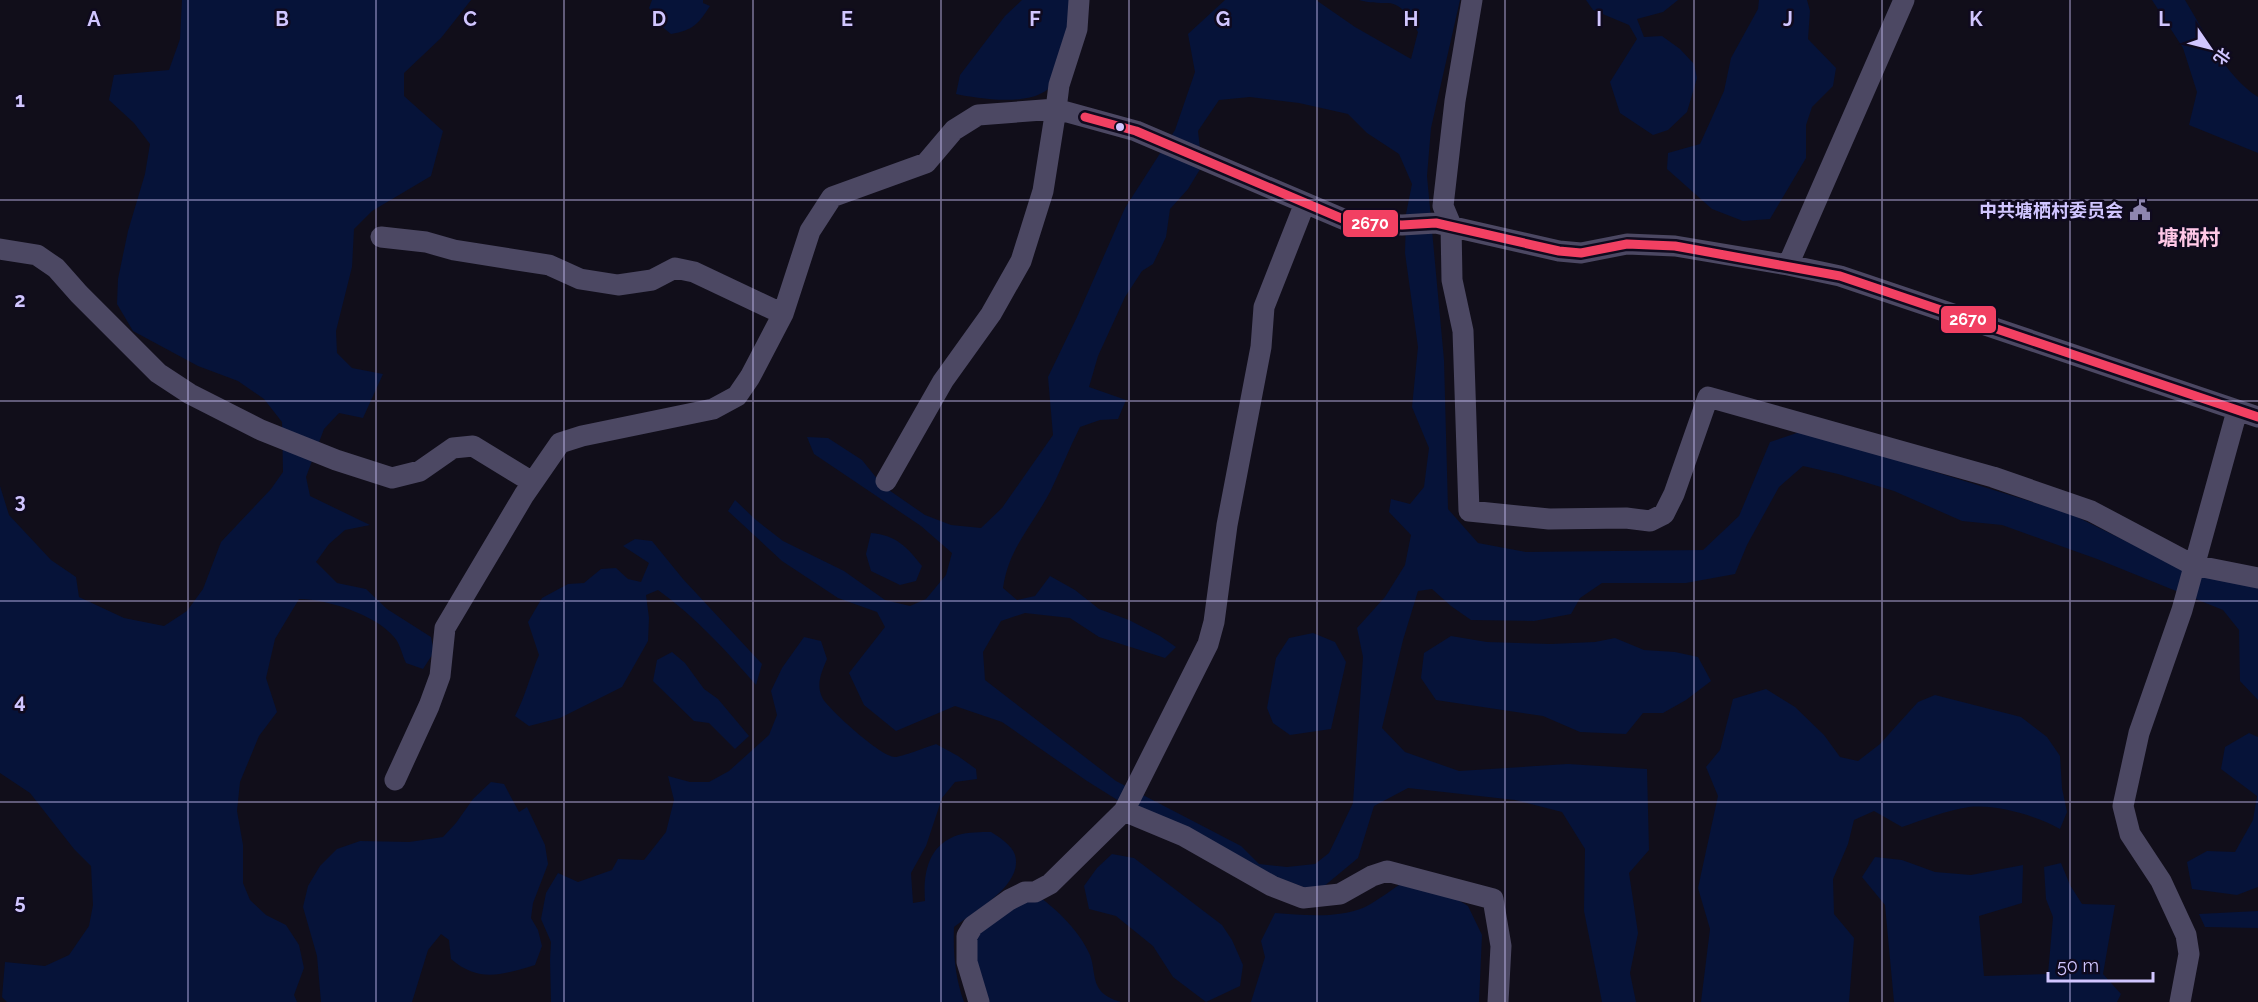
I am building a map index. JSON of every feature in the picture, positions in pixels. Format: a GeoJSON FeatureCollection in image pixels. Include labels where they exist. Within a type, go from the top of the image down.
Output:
{"type":"FeatureCollection","features":[{"type":"Feature","properties":{"kind":"street"},"geometry":{"type":"LineString","coordinates":[[886,481],[943,381],[991,314],[1022,261],[1043,191],[1059,85],[1077,29],[1079,0]]}},
{"type":"Feature","properties":{"kind":"street"},"geometry":{"type":"LineString","coordinates":[[1472,0],[1455,101],[1443,206],[1452,280],[1463,331],[1469,511],[1549,519],[1626,518],[1650,521],[1664,514],[1674,494],[1708,397],[1993,477],[2091,511],[2194,565],[2258,578]]}},
{"type":"Feature","properties":{"kind":"street"},"geometry":{"type":"LineString","coordinates":[[1788,265],[1904,0]]}},
{"type":"Feature","properties":{"kind":"street"},"geometry":{"type":"LineString","coordinates":[[395,780],[429,706],[440,676],[446,628],[532,482],[560,443],[582,436],[713,409],[737,396],[750,377],[783,314],[810,231],[832,197],[926,163],[954,130],[978,115],[1056,109],[1136,131],[1350,222],[1402,225],[1444,224],[1559,251],[1581,253],[1627,244],[1675,246],[1840,276],[2258,417]]}},
{"type":"Feature","properties":{"kind":"street"},"geometry":{"type":"LineString","coordinates":[[979,1002],[967,962],[967,936],[973,926],[1009,900],[1025,892],[1035,892],[1050,884],[1124,811],[1208,644],[1214,622],[1227,525],[1261,347],[1264,307],[1305,203]]}},
{"type":"Feature","properties":{"kind":"street"},"geometry":{"type":"LineString","coordinates":[[381,237],[426,242],[454,250],[549,265],[580,279],[618,285],[652,280],[675,268],[694,272],[783,314]]}},
{"type":"Feature","properties":{"kind":"street"},"geometry":{"type":"LineString","coordinates":[[0,249],[37,255],[56,268],[158,372],[190,394],[261,430],[336,460],[392,478],[420,471],[453,448],[473,446],[532,482]]}},
{"type":"Feature","properties":{"kind":"street"},"geometry":{"type":"LineString","coordinates":[[2180,1002],[2189,954],[2186,935],[2161,881],[2130,834],[2123,806],[2139,733],[2182,610],[2237,411]]}},
{"type":"Feature","properties":{"kind":"street"},"geometry":{"type":"LineString","coordinates":[[1124,811],[1184,836],[1272,886],[1303,898],[1340,894],[1372,876],[1387,871],[1493,899],[1501,946],[1498,1002]]}},
{"type":"Feature","properties":{"kind":"water"},"geometry":{"type":"Polygon","coordinates":[[[182,0],[471,0],[441,38],[404,73],[404,96],[443,131],[431,176],[372,211],[354,229],[352,267],[336,331],[337,353],[352,368],[383,374],[363,418],[339,413],[324,429],[306,477],[310,496],[370,525],[345,530],[329,544],[316,562],[337,583],[366,589],[387,609],[431,637],[434,652],[423,669],[406,663],[396,640],[376,622],[337,605],[299,599],[275,639],[266,678],[277,712],[259,736],[240,782],[237,811],[243,845],[243,883],[250,900],[266,915],[286,925],[299,945],[304,968],[294,995],[297,1002],[7,1002],[2,997],[5,962],[45,966],[69,955],[89,926],[93,905],[91,866],[74,849],[30,793],[0,773],[0,486],[9,515],[51,560],[76,577],[79,597],[124,618],[164,626],[187,611],[203,589],[221,542],[271,489],[283,472],[282,422],[264,399],[238,381],[198,366],[133,331],[117,304],[118,279],[128,231],[145,174],[150,144],[134,123],[109,100],[114,75],[169,70],[180,39],[182,0]]]}},
{"type":"Feature","properties":{"kind":"water"},"geometry":{"type":"Polygon","coordinates":[[[652,0],[703,0],[703,3],[710,6],[695,25],[671,34],[660,25],[649,8],[652,0]]]}},
{"type":"Feature","properties":{"kind":"water"},"geometry":{"type":"Polygon","coordinates":[[[1022,0],[1070,0],[1071,7],[1066,34],[1055,80],[1048,89],[1037,95],[1010,100],[956,94],[960,75],[1005,16],[1022,0]]]}},
{"type":"Feature","properties":{"kind":"water"},"geometry":{"type":"Polygon","coordinates":[[[1225,0],[1316,0],[1355,27],[1411,59],[1418,32],[1406,13],[1393,4],[1359,0],[1460,0],[1431,128],[1427,176],[1444,360],[1448,509],[1478,543],[1526,552],[1703,550],[1739,516],[1770,442],[1803,431],[2071,514],[2154,555],[2258,580],[2258,700],[2240,681],[2239,630],[2223,610],[2097,559],[2002,525],[1962,521],[1894,491],[1803,466],[1779,487],[1747,545],[1735,574],[1686,583],[1602,583],[1580,598],[1571,614],[1534,621],[1471,620],[1432,589],[1418,591],[1403,640],[1382,728],[1405,752],[1459,771],[1568,764],[1647,769],[1649,850],[1629,873],[1638,933],[1630,973],[1636,1002],[1602,1002],[1584,911],[1585,849],[1562,812],[1515,800],[1408,788],[1374,806],[1358,858],[1317,892],[1191,846],[1087,781],[1002,722],[955,706],[896,731],[864,705],[849,673],[885,627],[877,612],[838,598],[782,561],[728,511],[735,500],[783,541],[844,571],[885,600],[910,606],[926,599],[946,575],[952,553],[921,526],[814,454],[807,437],[828,438],[862,460],[883,486],[925,515],[951,525],[981,528],[1002,508],[1053,435],[1048,377],[1125,208],[1175,130],[1195,72],[1188,34],[1225,0]],[[1250,97],[1219,100],[1198,131],[1202,166],[1188,189],[1170,209],[1166,237],[1153,264],[1142,271],[1125,297],[1098,356],[1089,387],[1126,400],[1118,419],[1100,420],[1080,427],[1051,490],[1016,548],[1006,573],[1003,588],[1017,600],[1035,596],[1050,576],[1075,590],[1099,609],[1129,620],[1176,647],[1165,658],[1099,637],[1070,618],[1025,613],[1001,621],[983,652],[985,680],[1116,781],[1241,846],[1259,864],[1287,867],[1315,864],[1329,853],[1353,803],[1363,657],[1357,628],[1385,597],[1405,565],[1411,535],[1389,512],[1391,499],[1410,504],[1424,487],[1429,448],[1412,407],[1418,347],[1405,253],[1406,214],[1412,184],[1399,154],[1367,133],[1348,114],[1299,103],[1250,97]]]}},
{"type":"Feature","properties":{"kind":"water"},"geometry":{"type":"Polygon","coordinates":[[[1586,0],[1678,0],[1663,12],[1637,19],[1644,37],[1662,36],[1680,49],[1694,64],[1697,78],[1687,112],[1668,130],[1653,135],[1620,113],[1610,82],[1637,39],[1629,25],[1593,10],[1586,0]]]}},
{"type":"Feature","properties":{"kind":"water"},"geometry":{"type":"Polygon","coordinates":[[[1759,0],[1807,0],[1810,11],[1808,39],[1836,68],[1833,86],[1812,107],[1806,125],[1806,158],[1770,219],[1743,221],[1712,209],[1667,169],[1668,153],[1700,144],[1724,91],[1731,58],[1758,9],[1759,0]]]}},
{"type":"Feature","properties":{"kind":"water"},"geometry":{"type":"Polygon","coordinates":[[[2152,0],[2185,0],[2226,66],[2246,88],[2258,97],[2258,153],[2189,125],[2197,92],[2183,48],[2152,0]]]}},
{"type":"Feature","properties":{"kind":"water"},"geometry":{"type":"Polygon","coordinates":[[[871,533],[894,539],[911,553],[922,566],[916,581],[900,585],[871,571],[866,554],[871,533]]]}},
{"type":"Feature","properties":{"kind":"water"},"geometry":{"type":"Polygon","coordinates":[[[635,539],[652,541],[683,579],[762,664],[756,685],[698,623],[658,590],[646,595],[649,618],[648,641],[622,687],[560,718],[529,726],[515,716],[539,655],[528,622],[542,598],[568,584],[584,583],[601,569],[616,568],[628,579],[641,582],[649,563],[623,546],[635,539]]]}},
{"type":"Feature","properties":{"kind":"water"},"geometry":{"type":"Polygon","coordinates":[[[1313,633],[1335,642],[1346,662],[1331,729],[1290,735],[1273,723],[1267,708],[1276,658],[1289,638],[1313,633]]]}},
{"type":"Feature","properties":{"kind":"water"},"geometry":{"type":"Polygon","coordinates":[[[1451,636],[1487,642],[1551,644],[1595,642],[1615,638],[1644,650],[1675,652],[1698,657],[1711,681],[1686,700],[1663,713],[1643,713],[1626,734],[1580,732],[1543,716],[1436,700],[1421,678],[1424,653],[1451,636]]]}},
{"type":"Feature","properties":{"kind":"water"},"geometry":{"type":"Polygon","coordinates":[[[804,637],[821,641],[827,659],[819,683],[823,699],[868,742],[895,757],[936,744],[976,769],[977,779],[955,782],[942,798],[926,846],[911,873],[913,903],[925,901],[925,880],[934,853],[948,840],[958,835],[991,832],[1005,842],[1015,855],[1016,866],[1005,887],[984,906],[954,927],[955,965],[964,1002],[551,1002],[551,942],[541,919],[546,893],[558,873],[578,882],[612,870],[618,859],[644,860],[666,832],[674,800],[668,776],[690,782],[709,782],[729,771],[769,735],[777,715],[771,691],[782,668],[804,637]]]}},
{"type":"Feature","properties":{"kind":"water"},"geometry":{"type":"Polygon","coordinates":[[[672,652],[685,663],[704,689],[718,699],[749,736],[735,749],[709,723],[694,721],[653,681],[657,660],[672,652]]]}},
{"type":"Feature","properties":{"kind":"water"},"geometry":{"type":"Polygon","coordinates":[[[1766,689],[1795,707],[1824,735],[1840,757],[1858,761],[1880,744],[1918,702],[1935,695],[2021,717],[2047,737],[2060,756],[2062,788],[2067,812],[2060,829],[2016,812],[1992,807],[1952,810],[1902,827],[1874,811],[1854,820],[1848,844],[1833,879],[1834,914],[1854,938],[1849,1002],[1701,1002],[1710,929],[1698,888],[1718,796],[1706,767],[1720,750],[1733,699],[1766,689]]]}},
{"type":"Feature","properties":{"kind":"water"},"geometry":{"type":"Polygon","coordinates":[[[2249,733],[2258,737],[2258,887],[2237,895],[2192,889],[2187,862],[2207,851],[2235,852],[2253,820],[2257,796],[2221,769],[2225,747],[2249,733]]]}},
{"type":"Feature","properties":{"kind":"water"},"geometry":{"type":"Polygon","coordinates":[[[491,782],[504,784],[519,812],[527,807],[545,845],[548,864],[533,903],[531,918],[538,930],[542,946],[535,965],[491,975],[471,971],[451,959],[449,940],[441,934],[428,950],[412,1002],[321,1002],[317,956],[303,907],[308,886],[320,866],[337,849],[360,841],[409,842],[443,837],[473,799],[491,782]]]}},
{"type":"Feature","properties":{"kind":"water"},"geometry":{"type":"Polygon","coordinates":[[[1112,854],[1134,858],[1222,925],[1232,940],[1243,965],[1240,986],[1206,1002],[1173,977],[1153,946],[1116,916],[1089,909],[1084,886],[1097,868],[1112,854]]]}},
{"type":"Feature","properties":{"kind":"water"},"geometry":{"type":"Polygon","coordinates":[[[1875,857],[1902,860],[1935,872],[1971,875],[2023,865],[2022,903],[1979,916],[1984,976],[2048,974],[2053,917],[2046,899],[2044,867],[2061,863],[2070,885],[2082,904],[2115,905],[2103,974],[2121,994],[2117,1002],[1894,1002],[1885,905],[1862,877],[1875,857]]]}},
{"type":"Feature","properties":{"kind":"water"},"geometry":{"type":"Polygon","coordinates":[[[1405,881],[1432,884],[1468,906],[1482,935],[1479,1002],[1251,1002],[1265,957],[1261,941],[1275,913],[1320,915],[1355,911],[1405,881]]]}},
{"type":"Feature","properties":{"kind":"water"},"geometry":{"type":"Polygon","coordinates":[[[1038,896],[1061,915],[1086,946],[1100,990],[1108,997],[1121,1002],[980,1002],[965,934],[1038,896]]]}},
{"type":"Feature","properties":{"kind":"water"},"geometry":{"type":"Polygon","coordinates":[[[2258,911],[2258,928],[2205,927],[2199,914],[2258,911]]]}},
{"type":"Feature","properties":{"kind":"transit line","name":"2670"},"geometry":{"type":"LineString","coordinates":[[1085,117],[1136,131],[1350,222],[1402,225],[1436,223],[1559,251],[1581,253],[1627,244],[1675,246],[1840,276],[2258,417]]}},
{"type":"Feature","properties":{"kind":"place","name":"中共塘栖村委员会"},"geometry":{"type":"Point","coordinates":[2140,210]}},
{"type":"Feature","properties":{"kind":"district","name":"塘栖村"},"geometry":{"type":"Point","coordinates":[2189,237]}}]}
